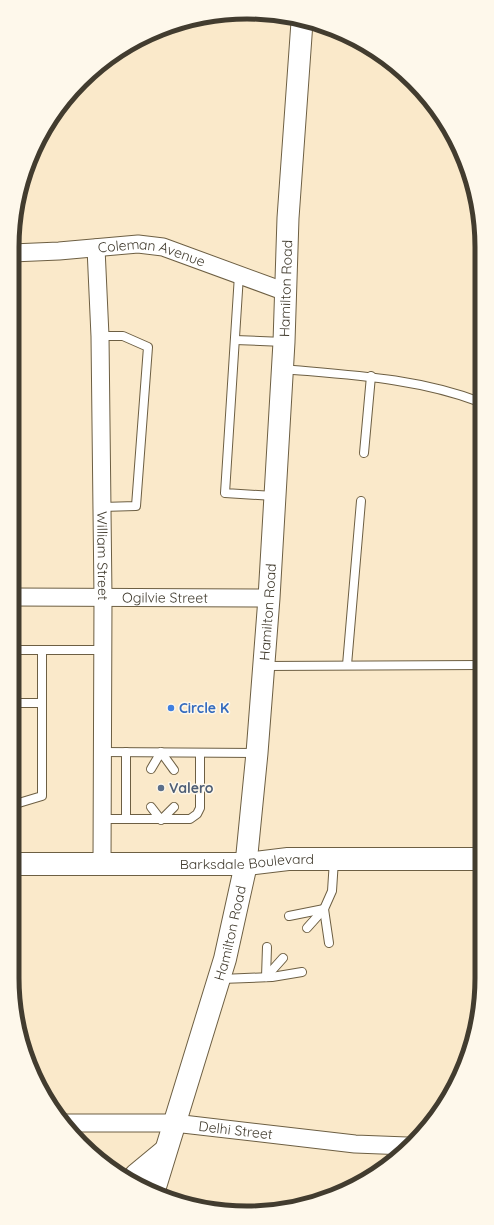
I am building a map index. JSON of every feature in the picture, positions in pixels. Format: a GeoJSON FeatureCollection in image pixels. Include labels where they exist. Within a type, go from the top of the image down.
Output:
{"type":"FeatureCollection","features":[{"type":"Feature","properties":{"kind":"main road","name":"Barksdale Boulevard"},"geometry":{"type":"LineString","coordinates":[[19,864],[246,864],[288,859],[475,859]]}},
{"type":"Feature","properties":{"kind":"main road","name":"Hamilton Road"},"geometry":{"type":"LineString","coordinates":[[155,1186],[225,959],[246,864]]}},
{"type":"Feature","properties":{"kind":"main road"},"geometry":{"type":"LineString","coordinates":[[136,1176],[165,1151]]}},
{"type":"Feature","properties":{"kind":"street","name":"Hamilton Road"},"geometry":{"type":"LineString","coordinates":[[246,864],[257,753],[269,598],[284,342],[288,218],[299,25]]}},
{"type":"Feature","properties":{"kind":"street","name":"Coleman Avenue"},"geometry":{"type":"LineString","coordinates":[[19,253],[138,244],[151,245],[163,247],[286,292]]}},
{"type":"Feature","properties":{"kind":"street","name":"William Street"},"geometry":{"type":"LineString","coordinates":[[96,248],[100,336],[103,597],[102,864]]}},
{"type":"Feature","properties":{"kind":"street","name":"Ogilvie Street"},"geometry":{"type":"LineString","coordinates":[[19,597],[269,598]]}},
{"type":"Feature","properties":{"kind":"street","name":"Delhi Street"},"geometry":{"type":"LineString","coordinates":[[71,1123],[174,1123],[348,1144],[401,1146]]}},
{"type":"Feature","properties":{"kind":"lane"},"geometry":{"type":"LineString","coordinates":[[238,275],[225,493],[275,496]]}},
{"type":"Feature","properties":{"kind":"lane"},"geometry":{"type":"LineString","coordinates":[[100,336],[123,336],[148,347],[136,506],[102,507]]}},
{"type":"Feature","properties":{"kind":"lane"},"geometry":{"type":"LineString","coordinates":[[235,340],[284,342]]}},
{"type":"Feature","properties":{"kind":"lane"},"geometry":{"type":"LineString","coordinates":[[282,369],[371,376],[421,384],[458,393],[475,400]]}},
{"type":"Feature","properties":{"kind":"lane"},"geometry":{"type":"LineString","coordinates":[[364,453],[371,376]]}},
{"type":"Feature","properties":{"kind":"lane"},"geometry":{"type":"LineString","coordinates":[[347,665],[361,501]]}},
{"type":"Feature","properties":{"kind":"lane"},"geometry":{"type":"LineString","coordinates":[[19,650],[103,650]]}},
{"type":"Feature","properties":{"kind":"lane"},"geometry":{"type":"LineString","coordinates":[[19,803],[42,796],[42,650]]}},
{"type":"Feature","properties":{"kind":"lane"},"geometry":{"type":"LineString","coordinates":[[263,666],[475,665]]}},
{"type":"Feature","properties":{"kind":"lane"},"geometry":{"type":"LineString","coordinates":[[19,703],[42,703]]}},
{"type":"Feature","properties":{"kind":"lane"},"geometry":{"type":"LineString","coordinates":[[102,752],[257,753]]}},
{"type":"Feature","properties":{"kind":"lane"},"geometry":{"type":"LineString","coordinates":[[126,752],[126,819]]}},
{"type":"Feature","properties":{"kind":"lane"},"geometry":{"type":"LineString","coordinates":[[151,769],[161,752]]}},
{"type":"Feature","properties":{"kind":"lane"},"geometry":{"type":"LineString","coordinates":[[161,752],[174,770]]}},
{"type":"Feature","properties":{"kind":"lane"},"geometry":{"type":"LineString","coordinates":[[102,819],[190,819],[197,814],[200,808],[200,753]]}},
{"type":"Feature","properties":{"kind":"lane"},"geometry":{"type":"LineString","coordinates":[[151,807],[162,820]]}},
{"type":"Feature","properties":{"kind":"lane"},"geometry":{"type":"LineString","coordinates":[[162,820],[174,807]]}},
{"type":"Feature","properties":{"kind":"lane"},"geometry":{"type":"LineString","coordinates":[[307,928],[324,909],[332,891],[334,859]]}},
{"type":"Feature","properties":{"kind":"lane"},"geometry":{"type":"LineString","coordinates":[[290,916],[324,909]]}},
{"type":"Feature","properties":{"kind":"lane"},"geometry":{"type":"LineString","coordinates":[[324,909],[329,943]]}},
{"type":"Feature","properties":{"kind":"lane"},"geometry":{"type":"LineString","coordinates":[[266,978],[267,947]]}},
{"type":"Feature","properties":{"kind":"lane"},"geometry":{"type":"LineString","coordinates":[[266,978],[283,958]]}},
{"type":"Feature","properties":{"kind":"lane"},"geometry":{"type":"LineString","coordinates":[[218,979],[266,978],[302,972]]}},
{"type":"Feature","properties":{"kind":"place","name":"Circle K"},"geometry":{"type":"Point","coordinates":[171,708]}},
{"type":"Feature","properties":{"kind":"place","name":"Valero"},"geometry":{"type":"Point","coordinates":[161,788]}}]}
